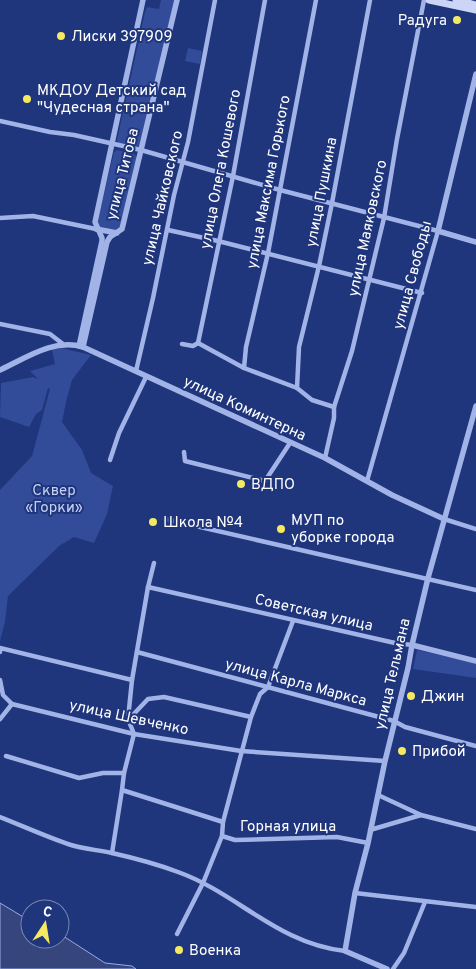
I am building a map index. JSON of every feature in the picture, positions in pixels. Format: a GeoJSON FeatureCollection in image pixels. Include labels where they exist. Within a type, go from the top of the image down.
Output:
{"type":"FeatureCollection","features":[{"type":"Feature","properties":{"kind":"main road"},"geometry":{"type":"LineString","coordinates":[[429,0],[476,5]]}},
{"type":"Feature","properties":{"kind":"main road"},"geometry":{"type":"LineString","coordinates":[[460,2],[476,10]]}},
{"type":"Feature","properties":{"kind":"street","name":"улица Титова"},"geometry":{"type":"LineString","coordinates":[[81,346],[102,241],[96,225],[111,143],[143,0]]}},
{"type":"Feature","properties":{"kind":"street","name":"улица Титова"},"geometry":{"type":"LineString","coordinates":[[81,346],[107,242],[110,237],[122,229],[177,0]]}},
{"type":"Feature","properties":{"kind":"street","name":"улица Чайковского"},"geometry":{"type":"LineString","coordinates":[[136,371],[168,230],[174,194],[183,163],[215,0]]}},
{"type":"Feature","properties":{"kind":"street","name":"улица Олега Кошевого"},"geometry":{"type":"LineString","coordinates":[[198,342],[233,176],[266,0]]}},
{"type":"Feature","properties":{"kind":"street","name":"улица Максима Горького"},"geometry":{"type":"LineString","coordinates":[[244,368],[246,347],[268,253],[316,0]]}},
{"type":"Feature","properties":{"kind":"street","name":"улица Пушкина"},"geometry":{"type":"LineString","coordinates":[[297,388],[299,347],[332,203],[370,0]]}},
{"type":"Feature","properties":{"kind":"street","name":"улица Маяковского"},"geometry":{"type":"LineString","coordinates":[[325,458],[334,418],[334,408],[352,351],[384,218],[424,0]]}},
{"type":"Feature","properties":{"kind":"street","name":"улица Свободы"},"geometry":{"type":"LineString","coordinates":[[367,481],[422,293],[475,86],[476,74]]}},
{"type":"Feature","properties":{"kind":"street"},"geometry":{"type":"LineString","coordinates":[[0,121],[141,150],[280,190],[476,242]]}},
{"type":"Feature","properties":{"kind":"street"},"geometry":{"type":"LineString","coordinates":[[0,218],[33,216],[88,227],[96,225],[117,233]]}},
{"type":"Feature","properties":{"kind":"street"},"geometry":{"type":"LineString","coordinates":[[168,230],[268,253],[422,293]]}},
{"type":"Feature","properties":{"kind":"street"},"geometry":{"type":"LineString","coordinates":[[0,324],[50,334],[64,344]]}},
{"type":"Feature","properties":{"kind":"street"},"geometry":{"type":"LineString","coordinates":[[182,344],[193,346],[198,342],[244,368],[297,388],[312,400],[334,408]]}},
{"type":"Feature","properties":{"kind":"street","name":"улица Коминтерна"},"geometry":{"type":"LineString","coordinates":[[0,370],[33,353],[64,344],[81,346],[325,458],[392,495],[444,519],[476,529]]}},
{"type":"Feature","properties":{"kind":"street"},"geometry":{"type":"LineString","coordinates":[[110,460],[119,433],[146,377]]}},
{"type":"Feature","properties":{"kind":"street","name":"улица Тельмана"},"geometry":{"type":"LineString","coordinates":[[345,951],[385,761],[428,578],[476,406]]}},
{"type":"Feature","properties":{"kind":"street"},"geometry":{"type":"LineString","coordinates":[[184,452],[186,462],[265,481],[290,443]]}},
{"type":"Feature","properties":{"kind":"street"},"geometry":{"type":"LineString","coordinates":[[165,519],[476,590]]}},
{"type":"Feature","properties":{"kind":"street"},"geometry":{"type":"LineString","coordinates":[[112,853],[124,773],[134,734],[128,719],[132,680],[154,562]]}},
{"type":"Feature","properties":{"kind":"street","name":"Советская улица"},"geometry":{"type":"LineString","coordinates":[[148,586],[293,621],[412,645],[476,661]]}},
{"type":"Feature","properties":{"kind":"street"},"geometry":{"type":"LineString","coordinates":[[241,751],[260,694],[268,687],[293,621]]}},
{"type":"Feature","properties":{"kind":"street"},"geometry":{"type":"LineString","coordinates":[[0,650],[132,680]]}},
{"type":"Feature","properties":{"kind":"street","name":"улица Карла Маркса"},"geometry":{"type":"LineString","coordinates":[[137,652],[394,721],[405,728],[476,746]]}},
{"type":"Feature","properties":{"kind":"street"},"geometry":{"type":"LineString","coordinates":[[0,680],[2,695],[12,704],[0,719]]}},
{"type":"Feature","properties":{"kind":"street"},"geometry":{"type":"LineString","coordinates":[[128,719],[148,699],[164,697],[251,717]]}},
{"type":"Feature","properties":{"kind":"street","name":"улица Шевченко"},"geometry":{"type":"LineString","coordinates":[[12,704],[134,734],[241,751],[385,761]]}},
{"type":"Feature","properties":{"kind":"street","name":"Горная улица"},"geometry":{"type":"LineString","coordinates":[[241,751],[223,822],[222,836],[235,840],[337,837],[368,843]]}},
{"type":"Feature","properties":{"kind":"street"},"geometry":{"type":"LineString","coordinates":[[6,756],[79,778],[103,773],[124,773]]}},
{"type":"Feature","properties":{"kind":"street","name":"Горная улица"},"geometry":{"type":"LineString","coordinates":[[122,790],[223,822]]}},
{"type":"Feature","properties":{"kind":"street"},"geometry":{"type":"LineString","coordinates":[[378,794],[421,815],[476,828]]}},
{"type":"Feature","properties":{"kind":"street"},"geometry":{"type":"LineString","coordinates":[[370,830],[421,815]]}},
{"type":"Feature","properties":{"kind":"street"},"geometry":{"type":"LineString","coordinates":[[0,817],[72,846],[112,853],[178,872],[203,883],[228,897],[257,918],[297,938],[314,945],[345,951],[387,969]]}},
{"type":"Feature","properties":{"kind":"street"},"geometry":{"type":"LineString","coordinates":[[177,934],[203,883],[222,836]]}},
{"type":"Feature","properties":{"kind":"street"},"geometry":{"type":"LineString","coordinates":[[356,893],[476,907]]}},
{"type":"Feature","properties":{"kind":"street"},"geometry":{"type":"LineString","coordinates":[[393,969],[404,953],[426,902]]}},
{"type":"Feature","properties":{"kind":"green space"},"geometry":{"type":"Polygon","coordinates":[[[161,0],[175,0],[139,147],[118,143],[117,140],[145,12],[147,7],[159,9],[161,0]]]}},
{"type":"Feature","properties":{"kind":"green space"},"geometry":{"type":"Polygon","coordinates":[[[188,48],[202,51],[200,64],[185,61],[188,48]]]}},
{"type":"Feature","properties":{"kind":"green space"},"geometry":{"type":"Polygon","coordinates":[[[117,150],[135,154],[137,158],[121,227],[118,230],[99,229],[97,224],[114,152],[117,150]]]}},
{"type":"Feature","properties":{"kind":"green space","name":"Сквер «Горки»"},"geometry":{"type":"Polygon","coordinates":[[[61,348],[91,355],[72,380],[62,422],[82,450],[91,473],[113,486],[107,514],[94,543],[74,537],[59,546],[8,596],[5,622],[0,641],[0,490],[32,456],[50,389],[48,388],[42,410],[36,414],[29,427],[0,417],[1,383],[33,377],[38,379],[30,371],[55,364],[52,350],[61,348]]]}},
{"type":"Feature","properties":{"kind":"green space"},"geometry":{"type":"Polygon","coordinates":[[[417,650],[476,663],[476,678],[413,669],[417,650]]]}},
{"type":"Feature","properties":{"kind":"shaded area"},"geometry":{"type":"Polygon","coordinates":[[[0,903],[20,915],[20,949],[70,949],[70,940],[105,963],[132,966],[136,969],[0,969],[0,903]]]}},
{"type":"Feature","properties":{"kind":"place","name":"Радуга"},"geometry":{"type":"Point","coordinates":[457,20]}},
{"type":"Feature","properties":{"kind":"place","name":"Лиски 397909"},"geometry":{"type":"Point","coordinates":[61,36]}},
{"type":"Feature","properties":{"kind":"place","name":"МКДОУ Детский сад \"Чудесная страна\""},"geometry":{"type":"Point","coordinates":[27,99]}},
{"type":"Feature","properties":{"kind":"place","name":"ВДПО"},"geometry":{"type":"Point","coordinates":[241,484]}},
{"type":"Feature","properties":{"kind":"place","name":"Школа №4"},"geometry":{"type":"Point","coordinates":[153,522]}},
{"type":"Feature","properties":{"kind":"place","name":"МУП по уборке города"},"geometry":{"type":"Point","coordinates":[281,529]}},
{"type":"Feature","properties":{"kind":"place","name":"Джин"},"geometry":{"type":"Point","coordinates":[411,696]}},
{"type":"Feature","properties":{"kind":"place","name":"Прибой"},"geometry":{"type":"Point","coordinates":[402,751]}},
{"type":"Feature","properties":{"kind":"place","name":"Военка"},"geometry":{"type":"Point","coordinates":[179,950]}}]}
